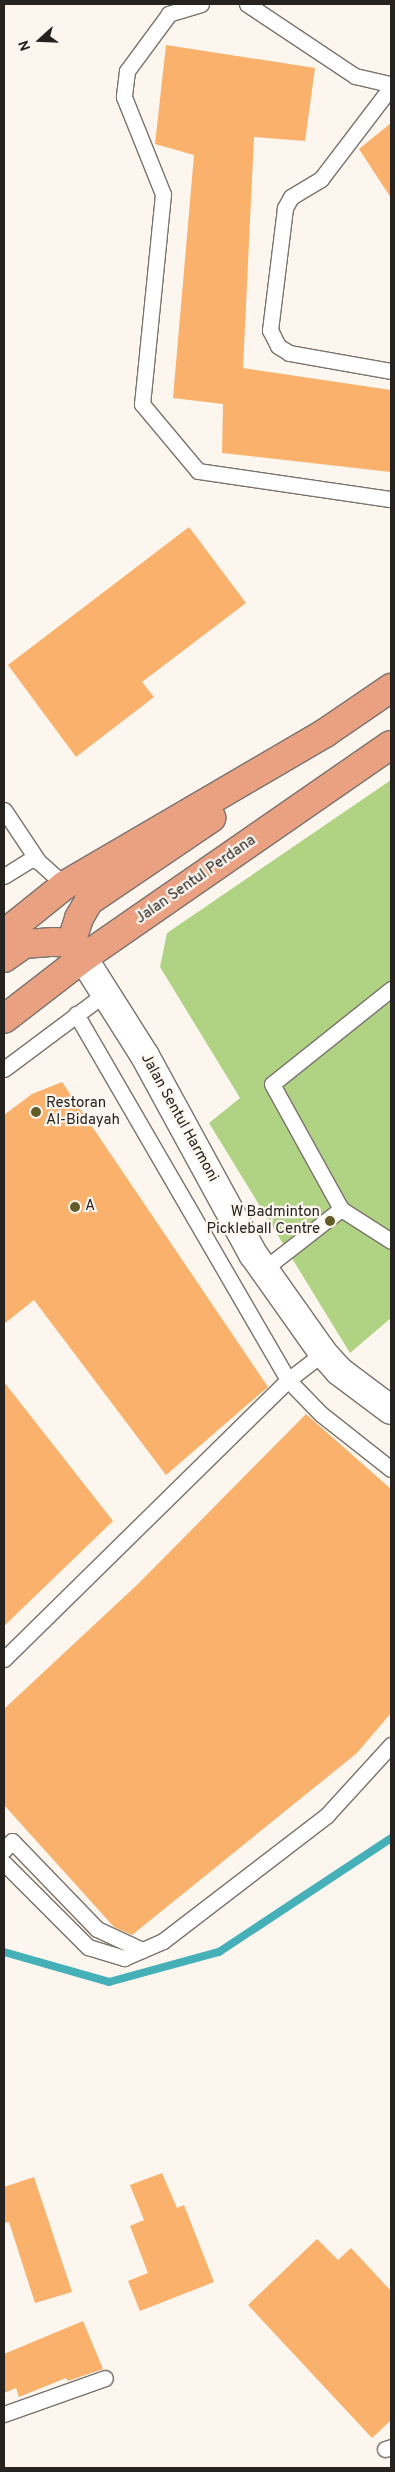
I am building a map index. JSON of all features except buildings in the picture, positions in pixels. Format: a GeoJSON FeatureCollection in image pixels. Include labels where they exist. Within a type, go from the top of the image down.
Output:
{"type":"FeatureCollection","features":[{"type":"Feature","properties":{"kind":"main road"},"geometry":{"type":"LineString","coordinates":[[4,958],[24,944],[77,951],[79,918],[89,901],[189,834],[325,733],[391,688]]}},
{"type":"Feature","properties":{"kind":"main road"},"geometry":{"type":"LineString","coordinates":[[4,934],[65,884],[325,733]]}},
{"type":"Feature","properties":{"kind":"main road","name":"Jalan Sentul Perdana"},"geometry":{"type":"LineString","coordinates":[[4,1019],[77,951],[391,745]]}},
{"type":"Feature","properties":{"kind":"street","name":"Jalan Sentul Harmoni"},"geometry":{"type":"LineString","coordinates":[[77,951],[106,993],[145,1056],[264,1269],[323,1353],[339,1371],[391,1410]]}},
{"type":"Feature","properties":{"kind":"lane"},"geometry":{"type":"LineString","coordinates":[[201,4],[169,14],[127,71],[124,97],[163,194],[142,404],[198,471],[391,499]]}},
{"type":"Feature","properties":{"kind":"lane"},"geometry":{"type":"LineString","coordinates":[[247,4],[355,76],[391,85],[321,178],[291,197],[285,208],[270,330],[278,346],[289,353],[391,371]]}},
{"type":"Feature","properties":{"kind":"lane"},"geometry":{"type":"LineString","coordinates":[[4,810],[38,861],[65,884]]}},
{"type":"Feature","properties":{"kind":"lane"},"geometry":{"type":"LineString","coordinates":[[4,876],[22,861],[38,861]]}},
{"type":"Feature","properties":{"kind":"lane"},"geometry":{"type":"LineString","coordinates":[[391,989],[272,1084],[342,1209],[391,1241]]}},
{"type":"Feature","properties":{"kind":"lane"},"geometry":{"type":"LineString","coordinates":[[4,1069],[106,993]]}},
{"type":"Feature","properties":{"kind":"lane"},"geometry":{"type":"LineString","coordinates":[[76,1014],[288,1380],[321,1414],[391,1469]]}},
{"type":"Feature","properties":{"kind":"lane"},"geometry":{"type":"LineString","coordinates":[[264,1269],[342,1209]]}},
{"type":"Feature","properties":{"kind":"lane"},"geometry":{"type":"LineString","coordinates":[[4,1659],[288,1380],[323,1353]]}},
{"type":"Feature","properties":{"kind":"lane"},"geometry":{"type":"LineString","coordinates":[[4,1863],[88,1947],[124,1958],[164,1941],[327,1816],[391,1745]]}},
{"type":"Feature","properties":{"kind":"lane"},"geometry":{"type":"LineString","coordinates":[[4,1850],[12,1841],[97,1930],[142,1950]]}},
{"type":"Feature","properties":{"kind":"lane"},"geometry":{"type":"LineString","coordinates":[[4,2414],[105,2378]]}},
{"type":"Feature","properties":{"kind":"green space"},"geometry":{"type":"Polygon","coordinates":[[[391,780],[391,1318],[350,1353],[209,1123],[240,1098],[160,967],[167,933],[391,780]]]}},
{"type":"Feature","properties":{"kind":"waterway"},"geometry":{"type":"LineString","coordinates":[[4,1952],[109,1982],[219,1952],[391,1838]]}},
{"type":"Feature","properties":{"kind":"place","name":"Restoran Al-Bidayah"},"geometry":{"type":"Point","coordinates":[36,1112]}},
{"type":"Feature","properties":{"kind":"place","name":"A"},"geometry":{"type":"Point","coordinates":[75,1207]}},
{"type":"Feature","properties":{"kind":"place","name":"W Badminton Pickleball Centre"},"geometry":{"type":"Point","coordinates":[330,1221]}}]}
